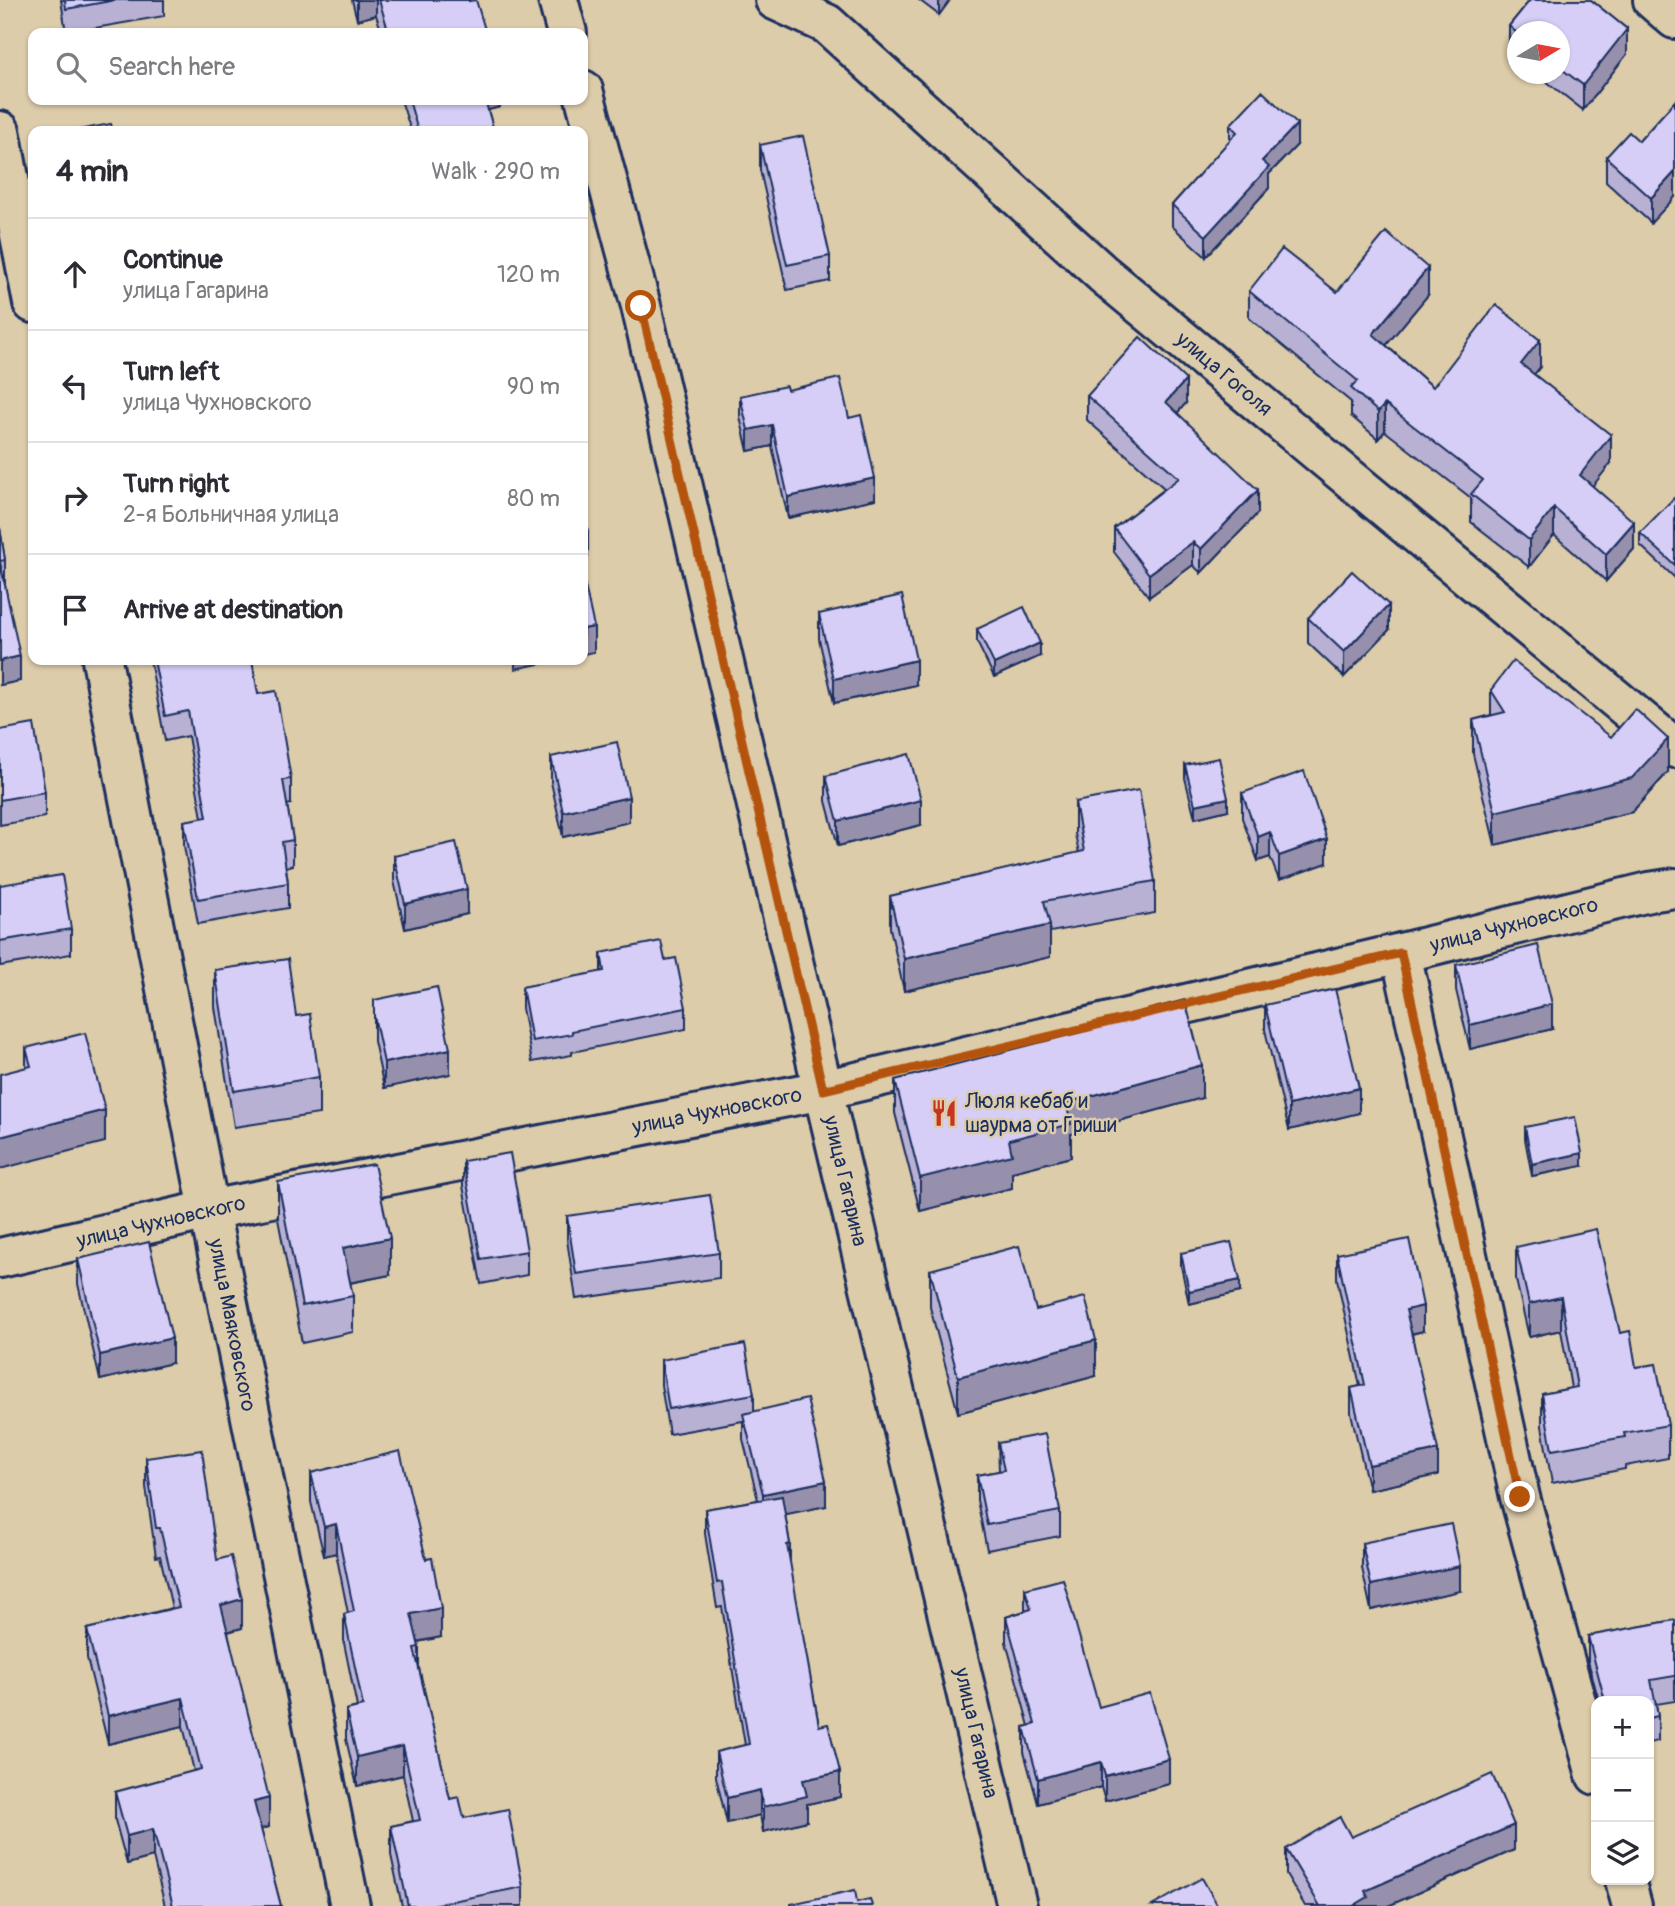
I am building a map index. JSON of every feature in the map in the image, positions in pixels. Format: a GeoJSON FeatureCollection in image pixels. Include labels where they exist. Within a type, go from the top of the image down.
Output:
{"type":"FeatureCollection","features":[{"type":"Feature","properties":{"kind":"street"},"geometry":{"type":"LineString","coordinates":[[558,0],[566,28]]}},
{"type":"Feature","properties":{"kind":"street","name":"улица Гоголя"},"geometry":{"type":"LineString","coordinates":[[775,0],[827,24],[1103,274],[1675,748]]}},
{"type":"Feature","properties":{"kind":"street"},"geometry":{"type":"LineString","coordinates":[[1653,0],[1675,19]]}},
{"type":"Feature","properties":{"kind":"street","name":"улица Гагарина"},"geometry":{"type":"LineString","coordinates":[[587,105],[641,306],[823,1090],[1017,1906]]}},
{"type":"Feature","properties":{"kind":"street"},"geometry":{"type":"LineString","coordinates":[[0,131],[28,277]]}},
{"type":"Feature","properties":{"kind":"street","name":"улица Маяковского"},"geometry":{"type":"LineString","coordinates":[[103,665],[209,1210],[350,1906]]}},
{"type":"Feature","properties":{"kind":"street","name":"улица Чухновского"},"geometry":{"type":"LineString","coordinates":[[0,1258],[209,1210],[823,1090],[1648,892],[1675,888]]}},
{"type":"Feature","properties":{"kind":"street"},"geometry":{"type":"LineString","coordinates":[[1401,953],[1520,1497],[1592,1759]]}},
{"type":"Feature","properties":{"kind":"street"},"geometry":{"type":"LineString","coordinates":[[1626,1885],[1632,1906]]}},
{"type":"Feature","properties":{"kind":"building"},"geometry":{"type":"Polygon","coordinates":[[[65,0],[116,0],[66,9],[65,0]]]}},
{"type":"Feature","properties":{"kind":"building"},"geometry":{"type":"Polygon","coordinates":[[[379,0],[476,0],[484,28],[387,28],[379,0]]]}},
{"type":"Feature","properties":{"kind":"building"},"geometry":{"type":"Polygon","coordinates":[[[1530,0],[1591,0],[1627,29],[1583,85],[1570,75],[1570,21],[1513,21],[1530,0]]]}},
{"type":"Feature","properties":{"kind":"building"},"geometry":{"type":"Polygon","coordinates":[[[1262,91],[1297,124],[1262,161],[1269,167],[1206,236],[1172,205],[1237,132],[1230,125],[1262,91]]]}},
{"type":"Feature","properties":{"kind":"building"},"geometry":{"type":"Polygon","coordinates":[[[1675,101],[1675,172],[1651,198],[1606,157],[1629,132],[1639,141],[1675,101]]]}},
{"type":"Feature","properties":{"kind":"building"},"geometry":{"type":"Polygon","coordinates":[[[410,105],[486,105],[493,126],[417,126],[410,105]]]}},
{"type":"Feature","properties":{"kind":"building"},"geometry":{"type":"Polygon","coordinates":[[[803,136],[830,256],[787,265],[760,145],[803,136]]]}},
{"type":"Feature","properties":{"kind":"building"},"geometry":{"type":"Polygon","coordinates":[[[1386,232],[1428,268],[1373,334],[1433,387],[1496,305],[1540,340],[1521,364],[1611,435],[1580,475],[1634,522],[1606,554],[1554,508],[1529,540],[1471,494],[1483,480],[1385,404],[1378,412],[1351,388],[1358,381],[1249,291],[1282,249],[1337,292],[1386,232]]]}},
{"type":"Feature","properties":{"kind":"building"},"geometry":{"type":"Polygon","coordinates":[[[1140,337],[1186,380],[1166,402],[1258,490],[1201,549],[1193,542],[1149,574],[1114,528],[1179,478],[1087,396],[1140,337]]]}},
{"type":"Feature","properties":{"kind":"building"},"geometry":{"type":"Polygon","coordinates":[[[840,378],[849,418],[861,415],[875,478],[788,497],[772,425],[748,430],[740,396],[786,386],[787,390],[840,378]]]}},
{"type":"Feature","properties":{"kind":"building"},"geometry":{"type":"Polygon","coordinates":[[[1675,499],[1675,565],[1640,533],[1675,499]]]}},
{"type":"Feature","properties":{"kind":"building"},"geometry":{"type":"Polygon","coordinates":[[[0,528],[5,560],[0,561],[0,528]]]}},
{"type":"Feature","properties":{"kind":"building"},"geometry":{"type":"Polygon","coordinates":[[[0,562],[20,656],[0,661],[0,562]]]}},
{"type":"Feature","properties":{"kind":"building"},"geometry":{"type":"Polygon","coordinates":[[[1352,571],[1389,605],[1344,652],[1308,618],[1352,571]]]}},
{"type":"Feature","properties":{"kind":"building"},"geometry":{"type":"Polygon","coordinates":[[[902,595],[916,660],[834,679],[819,614],[902,595]]]}},
{"type":"Feature","properties":{"kind":"building"},"geometry":{"type":"Polygon","coordinates":[[[588,600],[594,627],[588,628],[588,600]]]}},
{"type":"Feature","properties":{"kind":"building"},"geometry":{"type":"Polygon","coordinates":[[[1024,607],[1040,643],[994,664],[977,629],[1024,607]]]}},
{"type":"Feature","properties":{"kind":"building"},"geometry":{"type":"Polygon","coordinates":[[[1513,661],[1611,737],[1635,709],[1668,739],[1632,778],[1495,812],[1473,720],[1505,712],[1491,690],[1513,661]]]}},
{"type":"Feature","properties":{"kind":"building"},"geometry":{"type":"Polygon","coordinates":[[[155,665],[253,665],[258,694],[276,691],[291,779],[283,780],[293,840],[282,842],[288,883],[198,899],[184,821],[207,817],[188,711],[165,716],[155,665]]]}},
{"type":"Feature","properties":{"kind":"building"},"geometry":{"type":"Polygon","coordinates":[[[34,724],[45,792],[0,800],[0,730],[34,724]]]}},
{"type":"Feature","properties":{"kind":"building"},"geometry":{"type":"Polygon","coordinates":[[[617,742],[629,797],[563,812],[551,757],[617,742]]]}},
{"type":"Feature","properties":{"kind":"building"},"geometry":{"type":"Polygon","coordinates":[[[909,754],[921,800],[838,821],[826,776],[909,754]]]}},
{"type":"Feature","properties":{"kind":"building"},"geometry":{"type":"Polygon","coordinates":[[[1219,758],[1228,798],[1195,805],[1185,765],[1219,758]]]}},
{"type":"Feature","properties":{"kind":"building"},"geometry":{"type":"Polygon","coordinates":[[[1304,771],[1327,839],[1279,856],[1270,832],[1258,837],[1242,793],[1304,771]]]}},
{"type":"Feature","properties":{"kind":"building"},"geometry":{"type":"Polygon","coordinates":[[[1139,790],[1155,881],[1044,901],[1050,925],[904,959],[890,896],[1084,851],[1075,802],[1139,790]]]}},
{"type":"Feature","properties":{"kind":"building"},"geometry":{"type":"Polygon","coordinates":[[[456,842],[467,889],[405,904],[394,856],[456,842]]]}},
{"type":"Feature","properties":{"kind":"building"},"geometry":{"type":"Polygon","coordinates":[[[62,875],[71,929],[0,941],[0,885],[62,875]]]}},
{"type":"Feature","properties":{"kind":"building"},"geometry":{"type":"Polygon","coordinates":[[[661,941],[665,960],[676,958],[686,1008],[532,1041],[522,987],[604,971],[601,953],[661,941]]]}},
{"type":"Feature","properties":{"kind":"building"},"geometry":{"type":"Polygon","coordinates":[[[1538,945],[1552,1004],[1470,1025],[1456,965],[1538,945]]]}},
{"type":"Feature","properties":{"kind":"building"},"geometry":{"type":"Polygon","coordinates":[[[288,959],[296,1016],[310,1014],[319,1077],[234,1091],[215,970],[288,959]]]}},
{"type":"Feature","properties":{"kind":"building"},"geometry":{"type":"Polygon","coordinates":[[[437,987],[450,1049],[384,1063],[374,1016],[374,1000],[437,987]]]}},
{"type":"Feature","properties":{"kind":"building"},"geometry":{"type":"Polygon","coordinates":[[[1335,989],[1359,1088],[1289,1105],[1265,1005],[1335,989]]]}},
{"type":"Feature","properties":{"kind":"building"},"geometry":{"type":"Polygon","coordinates":[[[1185,1000],[1202,1065],[1066,1103],[1071,1124],[1009,1140],[1012,1155],[920,1178],[895,1080],[1091,1029],[1091,1026],[1185,1000]]]}},
{"type":"Feature","properties":{"kind":"building"},"geometry":{"type":"Polygon","coordinates":[[[85,1033],[105,1110],[0,1137],[0,1074],[31,1066],[26,1048],[85,1033]]]}},
{"type":"Feature","properties":{"kind":"building"},"geometry":{"type":"Polygon","coordinates":[[[1575,1117],[1582,1153],[1532,1164],[1525,1127],[1575,1117]]]}},
{"type":"Feature","properties":{"kind":"building"},"geometry":{"type":"Polygon","coordinates":[[[510,1153],[527,1251],[481,1259],[463,1161],[510,1153]]]}},
{"type":"Feature","properties":{"kind":"building"},"geometry":{"type":"Polygon","coordinates":[[[374,1164],[390,1238],[343,1248],[353,1296],[302,1306],[278,1182],[374,1164]]]}},
{"type":"Feature","properties":{"kind":"building"},"geometry":{"type":"Polygon","coordinates":[[[710,1195],[719,1253],[576,1274],[567,1216],[710,1195]]]}},
{"type":"Feature","properties":{"kind":"building"},"geometry":{"type":"Polygon","coordinates":[[[1596,1229],[1620,1333],[1630,1331],[1636,1367],[1656,1364],[1668,1425],[1624,1433],[1625,1437],[1552,1450],[1542,1394],[1577,1387],[1561,1297],[1529,1304],[1516,1247],[1596,1229]]]}},
{"type":"Feature","properties":{"kind":"building"},"geometry":{"type":"Polygon","coordinates":[[[1409,1239],[1423,1306],[1406,1310],[1438,1450],[1369,1465],[1351,1388],[1365,1385],[1337,1254],[1409,1239]]]}},
{"type":"Feature","properties":{"kind":"building"},"geometry":{"type":"Polygon","coordinates":[[[149,1242],[172,1338],[100,1355],[78,1259],[149,1242]]]}},
{"type":"Feature","properties":{"kind":"building"},"geometry":{"type":"Polygon","coordinates":[[[1231,1242],[1240,1280],[1189,1291],[1181,1253],[1231,1242]]]}},
{"type":"Feature","properties":{"kind":"building"},"geometry":{"type":"Polygon","coordinates":[[[1019,1246],[1036,1310],[1085,1297],[1096,1340],[958,1377],[930,1270],[1019,1246]]]}},
{"type":"Feature","properties":{"kind":"building"},"geometry":{"type":"Polygon","coordinates":[[[745,1344],[754,1394],[669,1409],[661,1360],[745,1344]]]}},
{"type":"Feature","properties":{"kind":"building"},"geometry":{"type":"Polygon","coordinates":[[[807,1399],[826,1481],[763,1494],[743,1414],[807,1399]]]}},
{"type":"Feature","properties":{"kind":"building"},"geometry":{"type":"Polygon","coordinates":[[[1045,1434],[1060,1511],[987,1525],[977,1475],[1004,1470],[998,1443],[1045,1434]]]}},
{"type":"Feature","properties":{"kind":"building"},"geometry":{"type":"Polygon","coordinates":[[[202,1450],[217,1560],[231,1556],[242,1599],[221,1605],[269,1798],[254,1802],[281,1906],[173,1906],[153,1829],[127,1836],[115,1792],[201,1769],[183,1698],[108,1716],[87,1629],[179,1607],[160,1528],[156,1528],[146,1458],[202,1450]]]}},
{"type":"Feature","properties":{"kind":"building"},"geometry":{"type":"Polygon","coordinates":[[[400,1451],[426,1559],[432,1558],[441,1608],[411,1614],[419,1647],[414,1648],[450,1799],[459,1797],[464,1818],[508,1809],[523,1887],[427,1906],[408,1906],[391,1826],[420,1820],[403,1746],[357,1757],[346,1710],[363,1706],[344,1614],[354,1611],[336,1524],[324,1527],[311,1473],[400,1451]]]}},
{"type":"Feature","properties":{"kind":"building"},"geometry":{"type":"Polygon","coordinates":[[[782,1496],[790,1544],[787,1545],[819,1726],[828,1724],[840,1772],[803,1780],[807,1796],[763,1807],[760,1790],[727,1798],[716,1752],[749,1744],[722,1582],[717,1583],[705,1509],[782,1496]]]}},
{"type":"Feature","properties":{"kind":"building"},"geometry":{"type":"Polygon","coordinates":[[[1451,1524],[1460,1566],[1371,1585],[1362,1543],[1451,1524]]]}},
{"type":"Feature","properties":{"kind":"building"},"geometry":{"type":"Polygon","coordinates":[[[1063,1579],[1099,1707],[1150,1693],[1169,1759],[1105,1776],[1101,1762],[1038,1779],[1024,1727],[1035,1724],[1006,1617],[1031,1609],[1025,1589],[1063,1579]]]}},
{"type":"Feature","properties":{"kind":"building"},"geometry":{"type":"Polygon","coordinates":[[[1675,1620],[1675,1676],[1651,1680],[1658,1716],[1654,1717],[1654,1696],[1604,1696],[1588,1636],[1675,1620]]]}},
{"type":"Feature","properties":{"kind":"building"},"geometry":{"type":"Polygon","coordinates":[[[1492,1774],[1514,1825],[1365,1891],[1368,1897],[1353,1906],[1320,1906],[1286,1849],[1340,1817],[1351,1837],[1492,1774]]]}},
{"type":"Feature","properties":{"kind":"building"},"geometry":{"type":"Polygon","coordinates":[[[1202,1878],[1218,1906],[1152,1906],[1202,1878]]]}},
{"type":"Feature","properties":{"kind":"building"},"geometry":{"type":"Polygon","coordinates":[[[855,1890],[857,1902],[870,1899],[872,1906],[791,1906],[791,1904],[855,1890]]]}},
{"type":"Feature","properties":{"kind":"place","name":"Люля кебаб и шаурма от Гриши"},"geometry":{"type":"Point","coordinates":[944,1113]}},
{"type":"Feature","properties":{"kind":"route"},"geometry":{"type":"LineString","coordinates":[[641,306],[823,1090],[1401,953],[1520,1497]]}}]}
